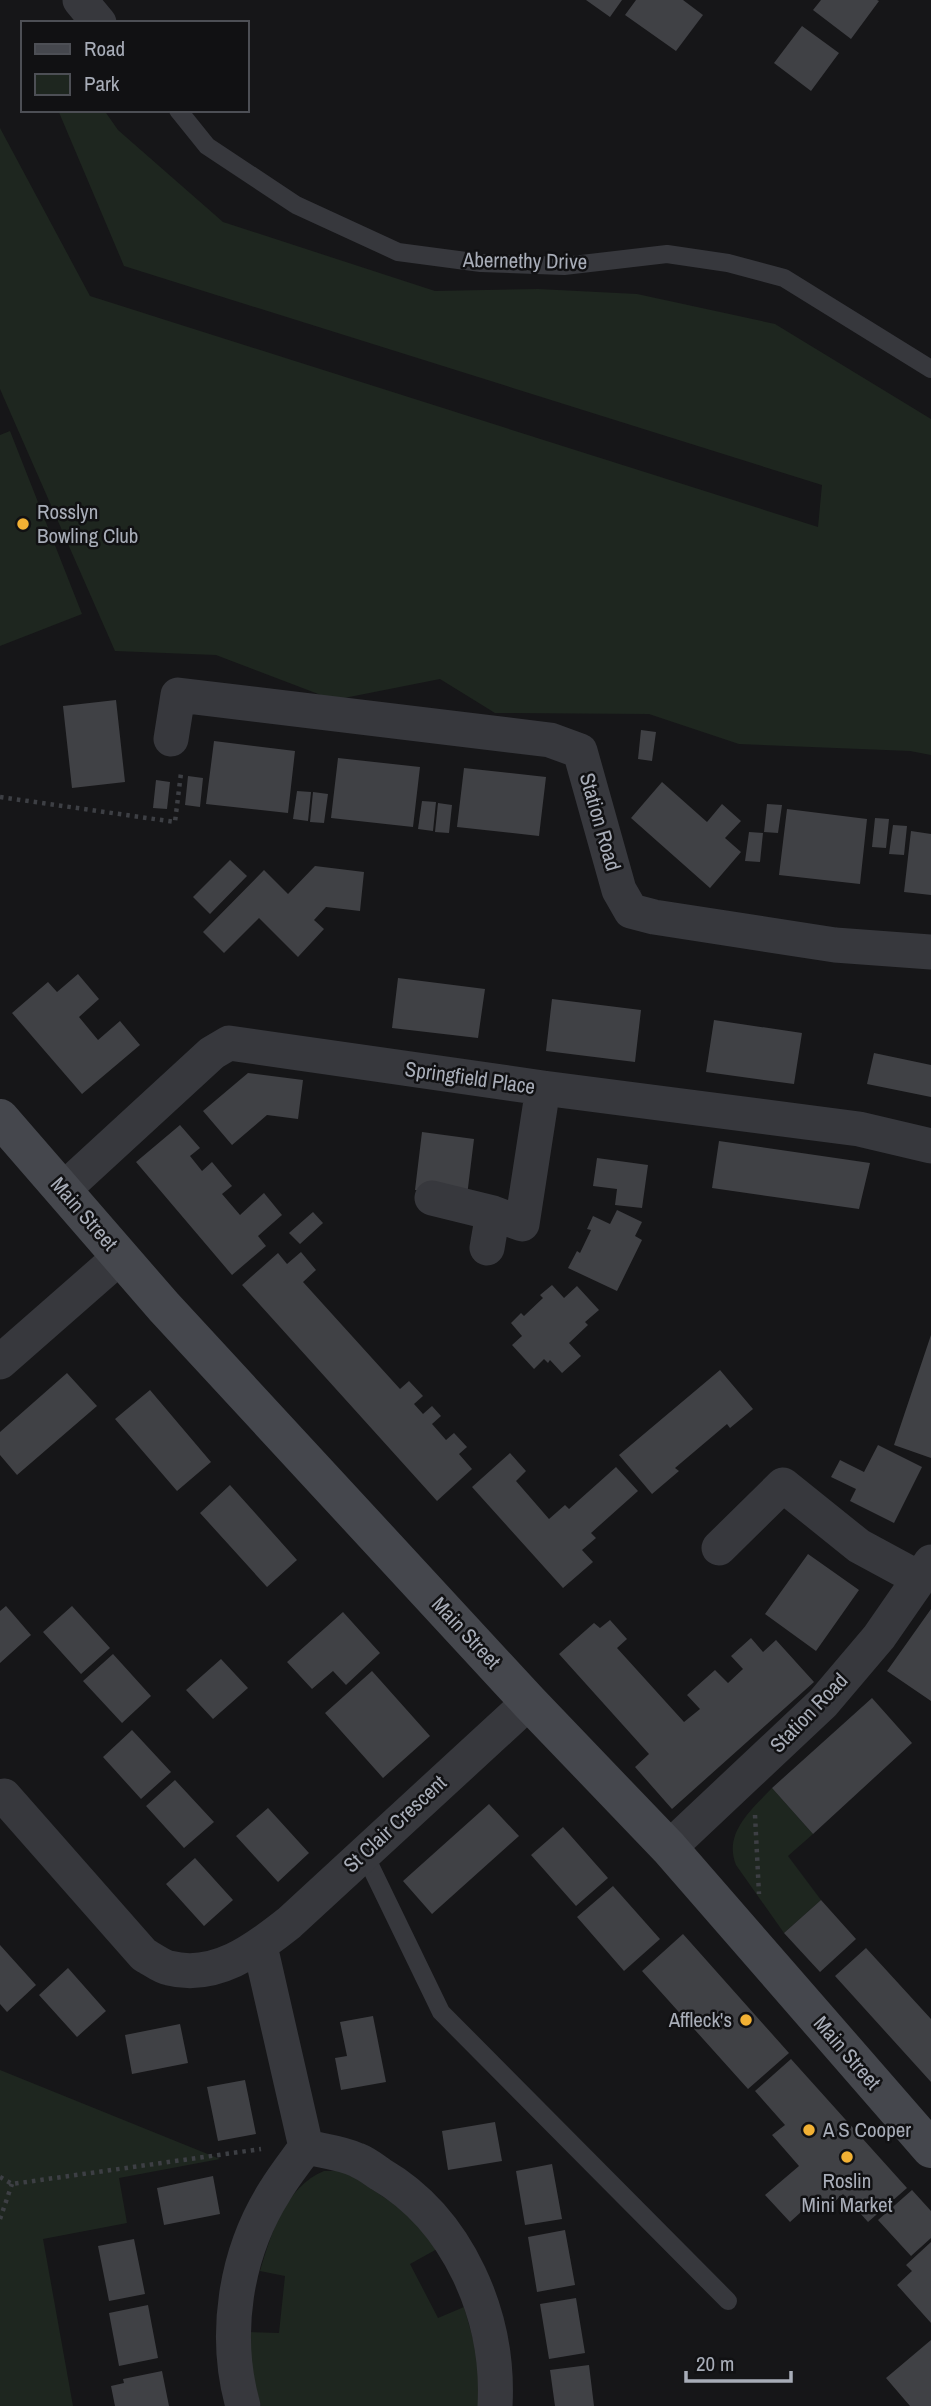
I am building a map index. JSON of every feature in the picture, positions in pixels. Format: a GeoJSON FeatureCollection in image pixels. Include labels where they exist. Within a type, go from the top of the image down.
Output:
{"type":"FeatureCollection","features":[{"type":"Feature","properties":{"kind":"main road","name":"Main Street"},"geometry":{"type":"LineString","coordinates":[[0,1118],[121,1256],[529,1702],[668,1848],[931,2149]]}},
{"type":"Feature","properties":{"kind":"street"},"geometry":{"type":"LineString","coordinates":[[79,0],[97,21]]}},
{"type":"Feature","properties":{"kind":"street","name":"Station Road"},"geometry":{"type":"LineString","coordinates":[[171,738],[178,695],[550,740],[580,751],[619,890],[631,911],[835,946],[931,952]]}},
{"type":"Feature","properties":{"kind":"street","name":"Springfield Place"},"geometry":{"type":"LineString","coordinates":[[63,1191],[212,1053],[229,1043],[543,1088],[859,1129],[931,1146]]}},
{"type":"Feature","properties":{"kind":"street"},"geometry":{"type":"LineString","coordinates":[[432,1198],[493,1213],[522,1224],[543,1088]]}},
{"type":"Feature","properties":{"kind":"street"},"geometry":{"type":"LineString","coordinates":[[487,1248],[493,1213]]}},
{"type":"Feature","properties":{"kind":"street"},"geometry":{"type":"LineString","coordinates":[[0,1362],[121,1256]]}},
{"type":"Feature","properties":{"kind":"street"},"geometry":{"type":"LineString","coordinates":[[719,1548],[783,1485],[859,1546],[926,1570]]}},
{"type":"Feature","properties":{"kind":"street","name":"Station Road"},"geometry":{"type":"LineString","coordinates":[[668,1848],[823,1703],[879,1637],[926,1570]]}},
{"type":"Feature","properties":{"kind":"street","name":"St Clair Crescent"},"geometry":{"type":"LineString","coordinates":[[4,1796],[144,1955],[167,1968],[198,1971],[229,1963],[260,1945],[289,1923],[529,1702]]}},
{"type":"Feature","properties":{"kind":"street"},"geometry":{"type":"LineString","coordinates":[[243,2406],[236,2379],[233,2328],[241,2269],[273,2193],[306,2147],[260,1945]]}},
{"type":"Feature","properties":{"kind":"street"},"geometry":{"type":"LineString","coordinates":[[306,2147],[358,2160],[397,2183],[426,2208],[451,2242],[482,2304],[493,2352],[495,2406]]}},
{"type":"Feature","properties":{"kind":"lane","name":"Abernethy Drive"},"geometry":{"type":"LineString","coordinates":[[180,112],[207,146],[296,205],[397,252],[481,263],[564,266],[667,254],[728,262],[784,278],[931,369]]}},
{"type":"Feature","properties":{"kind":"lane"},"geometry":{"type":"LineString","coordinates":[[363,1853],[441,2012],[728,2301]]}},
{"type":"Feature","properties":{"kind":"path"},"geometry":{"type":"LineString","coordinates":[[0,797],[175,822],[183,757],[171,738]]}},
{"type":"Feature","properties":{"kind":"path"},"geometry":{"type":"LineString","coordinates":[[753,1769],[762,1954]]}},
{"type":"Feature","properties":{"kind":"path"},"geometry":{"type":"LineString","coordinates":[[0,2177],[12,2184],[276,2147],[306,2147]]}},
{"type":"Feature","properties":{"kind":"path"},"geometry":{"type":"LineString","coordinates":[[0,2219],[12,2184]]}},
{"type":"Feature","properties":{"kind":"green space"},"geometry":{"type":"Polygon","coordinates":[[[59,112],[105,112],[118,130],[223,222],[435,291],[538,289],[637,294],[775,324],[931,419],[931,755],[910,751],[739,744],[649,714],[495,713],[440,679],[334,700],[216,655],[115,651],[0,389],[0,128],[90,296],[818,527],[822,485],[124,266],[59,112]]]}},
{"type":"Feature","properties":{"kind":"green space","name":"Rosslyn Bowling Club"},"geometry":{"type":"Polygon","coordinates":[[[10,431],[82,614],[0,646],[0,435],[10,431]]]}},
{"type":"Feature","properties":{"kind":"green space"},"geometry":{"type":"Polygon","coordinates":[[[772,1788],[813,1834],[788,1856],[821,1900],[784,1933],[736,1865],[733,1853],[733,1842],[742,1822],[772,1788]]]}},
{"type":"Feature","properties":{"kind":"green space"},"geometry":{"type":"Polygon","coordinates":[[[0,2070],[220,2159],[119,2178],[127,2223],[43,2239],[73,2406],[0,2406],[0,2070]]]}},
{"type":"Feature","properties":{"kind":"green space"},"geometry":{"type":"Polygon","coordinates":[[[324,2171],[345,2171],[416,2219],[437,2249],[410,2264],[438,2318],[464,2307],[477,2353],[480,2406],[261,2406],[254,2382],[247,2332],[279,2333],[285,2276],[260,2271],[275,2227],[290,2200],[299,2188],[324,2171]]]}},
{"type":"Feature","properties":{"kind":"building"},"geometry":{"type":"Polygon","coordinates":[[[586,0],[622,0],[610,17],[586,0]]]}},
{"type":"Feature","properties":{"kind":"building"},"geometry":{"type":"Polygon","coordinates":[[[636,0],[683,0],[703,15],[676,51],[625,15],[636,0]]]}},
{"type":"Feature","properties":{"kind":"building"},"geometry":{"type":"Polygon","coordinates":[[[821,0],[879,1],[851,39],[813,10],[821,0]]]}},
{"type":"Feature","properties":{"kind":"building"},"geometry":{"type":"Polygon","coordinates":[[[802,26],[839,53],[811,91],[774,63],[802,26]]]}},
{"type":"Feature","properties":{"kind":"building"},"geometry":{"type":"Polygon","coordinates":[[[116,700],[125,782],[72,788],[63,706],[116,700]]]}},
{"type":"Feature","properties":{"kind":"building"},"geometry":{"type":"Polygon","coordinates":[[[641,730],[656,732],[652,761],[638,759],[641,730]]]}},
{"type":"Feature","properties":{"kind":"building"},"geometry":{"type":"Polygon","coordinates":[[[214,741],[295,751],[288,813],[206,804],[214,741]]]}},
{"type":"Feature","properties":{"kind":"building"},"geometry":{"type":"Polygon","coordinates":[[[338,758],[420,767],[413,827],[331,818],[338,758]]]}},
{"type":"Feature","properties":{"kind":"building"},"geometry":{"type":"Polygon","coordinates":[[[464,768],[546,777],[539,836],[457,827],[464,768]]]}},
{"type":"Feature","properties":{"kind":"building"},"geometry":{"type":"Polygon","coordinates":[[[188,776],[203,778],[200,807],[185,805],[188,776]]]}},
{"type":"Feature","properties":{"kind":"building"},"geometry":{"type":"Polygon","coordinates":[[[156,780],[170,782],[167,809],[153,808],[156,780]]]}},
{"type":"Feature","properties":{"kind":"building"},"geometry":{"type":"Polygon","coordinates":[[[662,782],[707,822],[722,804],[741,821],[725,838],[741,852],[710,888],[631,818],[662,782]]]}},
{"type":"Feature","properties":{"kind":"building"},"geometry":{"type":"Polygon","coordinates":[[[297,791],[311,792],[308,821],[293,819],[297,791]]]}},
{"type":"Feature","properties":{"kind":"building"},"geometry":{"type":"Polygon","coordinates":[[[313,792],[328,794],[324,823],[310,822],[313,792]]]}},
{"type":"Feature","properties":{"kind":"building"},"geometry":{"type":"Polygon","coordinates":[[[422,801],[436,802],[433,831],[418,829],[422,801]]]}},
{"type":"Feature","properties":{"kind":"building"},"geometry":{"type":"Polygon","coordinates":[[[438,803],[452,805],[449,833],[435,832],[438,803]]]}},
{"type":"Feature","properties":{"kind":"building"},"geometry":{"type":"Polygon","coordinates":[[[767,804],[782,805],[778,833],[764,832],[767,804]]]}},
{"type":"Feature","properties":{"kind":"building"},"geometry":{"type":"Polygon","coordinates":[[[787,809],[867,819],[860,884],[779,875],[787,809]]]}},
{"type":"Feature","properties":{"kind":"building"},"geometry":{"type":"Polygon","coordinates":[[[875,818],[889,819],[886,848],[872,847],[875,818]]]}},
{"type":"Feature","properties":{"kind":"building"},"geometry":{"type":"Polygon","coordinates":[[[893,825],[907,826],[904,855],[889,854],[893,825]]]}},
{"type":"Feature","properties":{"kind":"building"},"geometry":{"type":"Polygon","coordinates":[[[911,831],[931,834],[931,895],[904,892],[911,831]]]}},
{"type":"Feature","properties":{"kind":"building"},"geometry":{"type":"Polygon","coordinates":[[[749,832],[763,833],[760,862],[745,861],[749,832]]]}},
{"type":"Feature","properties":{"kind":"building"},"geometry":{"type":"Polygon","coordinates":[[[230,860],[247,876],[210,914],[193,897],[230,860]]]}},
{"type":"Feature","properties":{"kind":"building"},"geometry":{"type":"Polygon","coordinates":[[[315,866],[364,872],[360,911],[326,907],[314,920],[324,929],[298,957],[259,918],[224,953],[203,932],[264,870],[288,894],[315,866]]]}},
{"type":"Feature","properties":{"kind":"building"},"geometry":{"type":"Polygon","coordinates":[[[78,974],[99,999],[79,1017],[98,1040],[120,1021],[140,1045],[82,1094],[12,1013],[48,982],[57,992],[78,974]]]}},
{"type":"Feature","properties":{"kind":"building"},"geometry":{"type":"Polygon","coordinates":[[[398,978],[485,989],[478,1038],[392,1028],[398,978]]]}},
{"type":"Feature","properties":{"kind":"building"},"geometry":{"type":"Polygon","coordinates":[[[552,999],[641,1010],[635,1062],[546,1051],[552,999]]]}},
{"type":"Feature","properties":{"kind":"building"},"geometry":{"type":"Polygon","coordinates":[[[714,1020],[802,1033],[794,1084],[706,1072],[714,1020]]]}},
{"type":"Feature","properties":{"kind":"building"},"geometry":{"type":"Polygon","coordinates":[[[874,1053],[931,1065],[931,1097],[867,1084],[874,1053]]]}},
{"type":"Feature","properties":{"kind":"building"},"geometry":{"type":"Polygon","coordinates":[[[248,1073],[303,1080],[298,1119],[267,1115],[232,1145],[203,1111],[248,1073]]]}},
{"type":"Feature","properties":{"kind":"building"},"geometry":{"type":"Polygon","coordinates":[[[180,1125],[200,1148],[190,1156],[202,1171],[212,1162],[232,1186],[222,1194],[240,1215],[264,1193],[282,1215],[258,1236],[266,1246],[232,1275],[136,1162],[180,1125]]]}},
{"type":"Feature","properties":{"kind":"building"},"geometry":{"type":"Polygon","coordinates":[[[422,1132],[474,1139],[467,1196],[415,1190],[422,1132]]]}},
{"type":"Feature","properties":{"kind":"building"},"geometry":{"type":"Polygon","coordinates":[[[719,1141],[870,1163],[859,1209],[712,1188],[719,1141]]]}},
{"type":"Feature","properties":{"kind":"building"},"geometry":{"type":"Polygon","coordinates":[[[597,1158],[648,1165],[642,1208],[615,1205],[617,1189],[593,1186],[597,1158]]]}},
{"type":"Feature","properties":{"kind":"building"},"geometry":{"type":"Polygon","coordinates":[[[617,1210],[642,1222],[635,1236],[642,1240],[617,1291],[568,1268],[577,1251],[580,1253],[591,1230],[587,1229],[593,1216],[610,1224],[617,1210]]]}},
{"type":"Feature","properties":{"kind":"building"},"geometry":{"type":"Polygon","coordinates":[[[313,1212],[323,1223],[300,1244],[289,1233],[313,1212]]]}},
{"type":"Feature","properties":{"kind":"building"},"geometry":{"type":"Polygon","coordinates":[[[301,1252],[316,1270],[303,1282],[400,1389],[409,1381],[423,1396],[414,1404],[423,1414],[432,1406],[441,1416],[432,1424],[446,1440],[454,1433],[467,1447],[459,1454],[472,1469],[437,1501],[242,1285],[278,1253],[287,1264],[301,1252]]]}},
{"type":"Feature","properties":{"kind":"building"},"geometry":{"type":"Polygon","coordinates":[[[552,1285],[564,1298],[577,1286],[599,1310],[585,1322],[588,1325],[569,1343],[581,1356],[562,1373],[550,1360],[548,1363],[544,1359],[534,1369],[512,1345],[522,1336],[511,1323],[521,1313],[524,1316],[543,1298],[540,1295],[552,1285]]]}},
{"type":"Feature","properties":{"kind":"building"},"geometry":{"type":"Polygon","coordinates":[[[931,1335],[931,1458],[894,1445],[931,1335]]]}},
{"type":"Feature","properties":{"kind":"building"},"geometry":{"type":"Polygon","coordinates":[[[720,1370],[753,1409],[730,1428],[727,1424],[675,1468],[679,1471],[652,1494],[619,1455],[720,1370]]]}},
{"type":"Feature","properties":{"kind":"building"},"geometry":{"type":"Polygon","coordinates":[[[67,1373],[97,1406],[17,1475],[0,1455],[0,1432],[67,1373]]]}},
{"type":"Feature","properties":{"kind":"building"},"geometry":{"type":"Polygon","coordinates":[[[150,1390],[211,1462],[177,1491],[115,1419],[150,1390]]]}},
{"type":"Feature","properties":{"kind":"building"},"geometry":{"type":"Polygon","coordinates":[[[878,1445],[922,1467],[894,1523],[850,1501],[856,1489],[831,1477],[840,1460],[864,1472],[878,1445]]]}},
{"type":"Feature","properties":{"kind":"building"},"geometry":{"type":"Polygon","coordinates":[[[510,1453],[526,1471],[516,1481],[549,1519],[565,1505],[569,1509],[616,1467],[638,1491],[591,1533],[596,1538],[582,1550],[593,1562],[563,1588],[472,1487],[510,1453]]]}},
{"type":"Feature","properties":{"kind":"building"},"geometry":{"type":"Polygon","coordinates":[[[230,1485],[297,1560],[267,1587],[200,1513],[230,1485]]]}},
{"type":"Feature","properties":{"kind":"building"},"geometry":{"type":"Polygon","coordinates":[[[808,1554],[859,1590],[816,1651],[765,1614],[808,1554]]]}},
{"type":"Feature","properties":{"kind":"building"},"geometry":{"type":"Polygon","coordinates":[[[6,1606],[31,1635],[0,1663],[0,1611],[6,1606]]]}},
{"type":"Feature","properties":{"kind":"building"},"geometry":{"type":"Polygon","coordinates":[[[72,1606],[110,1648],[81,1674],[43,1632],[72,1606]]]}},
{"type":"Feature","properties":{"kind":"building"},"geometry":{"type":"Polygon","coordinates":[[[931,1609],[931,1701],[887,1671],[931,1609]]]}},
{"type":"Feature","properties":{"kind":"building"},"geometry":{"type":"Polygon","coordinates":[[[343,1612],[380,1653],[346,1685],[333,1671],[312,1689],[287,1662],[343,1612]]]}},
{"type":"Feature","properties":{"kind":"building"},"geometry":{"type":"Polygon","coordinates":[[[610,1620],[627,1639],[617,1648],[684,1722],[700,1709],[687,1695],[715,1670],[728,1683],[743,1669],[731,1656],[751,1638],[763,1652],[776,1640],[814,1682],[672,1809],[635,1767],[649,1754],[559,1654],[594,1623],[600,1628],[610,1620]]]}},
{"type":"Feature","properties":{"kind":"building"},"geometry":{"type":"Polygon","coordinates":[[[113,1654],[151,1696],[122,1723],[83,1681],[113,1654]]]}},
{"type":"Feature","properties":{"kind":"building"},"geometry":{"type":"Polygon","coordinates":[[[221,1659],[248,1688],[213,1719],[186,1690],[221,1659]]]}},
{"type":"Feature","properties":{"kind":"building"},"geometry":{"type":"Polygon","coordinates":[[[372,1671],[430,1736],[383,1778],[325,1713],[372,1671]]]}},
{"type":"Feature","properties":{"kind":"building"},"geometry":{"type":"Polygon","coordinates":[[[872,1698],[912,1743],[813,1834],[772,1788],[872,1698]]]}},
{"type":"Feature","properties":{"kind":"building"},"geometry":{"type":"Polygon","coordinates":[[[132,1730],[171,1772],[141,1799],[103,1757],[132,1730]]]}},
{"type":"Feature","properties":{"kind":"building"},"geometry":{"type":"Polygon","coordinates":[[[175,1780],[214,1822],[184,1848],[146,1806],[175,1780]]]}},
{"type":"Feature","properties":{"kind":"building"},"geometry":{"type":"Polygon","coordinates":[[[489,1804],[519,1836],[432,1914],[403,1881],[489,1804]]]}},
{"type":"Feature","properties":{"kind":"building"},"geometry":{"type":"Polygon","coordinates":[[[268,1808],[309,1853],[278,1882],[236,1836],[268,1808]]]}},
{"type":"Feature","properties":{"kind":"building"},"geometry":{"type":"Polygon","coordinates":[[[563,1827],[608,1878],[576,1906],[531,1855],[563,1827]]]}},
{"type":"Feature","properties":{"kind":"building"},"geometry":{"type":"Polygon","coordinates":[[[195,1858],[233,1900],[204,1926],[166,1884],[195,1858]]]}},
{"type":"Feature","properties":{"kind":"building"},"geometry":{"type":"Polygon","coordinates":[[[613,1886],[660,1939],[624,1971],[577,1917],[613,1886]]]}},
{"type":"Feature","properties":{"kind":"building"},"geometry":{"type":"Polygon","coordinates":[[[821,1900],[856,1939],[820,1972],[784,1933],[821,1900]]]}},
{"type":"Feature","properties":{"kind":"building"},"geometry":{"type":"Polygon","coordinates":[[[683,1934],[789,2053],[748,2089],[642,1971],[683,1934]]]}},
{"type":"Feature","properties":{"kind":"building"},"geometry":{"type":"Polygon","coordinates":[[[0,1945],[36,1985],[7,2012],[0,2004],[0,1945]]]}},
{"type":"Feature","properties":{"kind":"building"},"geometry":{"type":"Polygon","coordinates":[[[866,1948],[931,2019],[931,2082],[835,1976],[866,1948]]]}},
{"type":"Feature","properties":{"kind":"building"},"geometry":{"type":"Polygon","coordinates":[[[68,1968],[106,2011],[77,2037],[39,1995],[68,1968]]]}},
{"type":"Feature","properties":{"kind":"building"},"geometry":{"type":"Polygon","coordinates":[[[373,2016],[386,2082],[341,2090],[335,2058],[347,2056],[340,2022],[373,2016]]]}},
{"type":"Feature","properties":{"kind":"building"},"geometry":{"type":"Polygon","coordinates":[[[180,2024],[188,2063],[132,2074],[125,2035],[180,2024]]]}},
{"type":"Feature","properties":{"kind":"building"},"geometry":{"type":"Polygon","coordinates":[[[791,2059],[907,2188],[868,2222],[843,2194],[822,2213],[812,2202],[790,2222],[765,2195],[799,2166],[772,2135],[785,2125],[755,2091],[791,2059]]]}},
{"type":"Feature","properties":{"kind":"building"},"geometry":{"type":"Polygon","coordinates":[[[245,2080],[256,2134],[218,2141],[207,2087],[245,2080]]]}},
{"type":"Feature","properties":{"kind":"building"},"geometry":{"type":"Polygon","coordinates":[[[495,2122],[502,2161],[448,2170],[442,2131],[495,2122]]]}},
{"type":"Feature","properties":{"kind":"building"},"geometry":{"type":"Polygon","coordinates":[[[552,2164],[562,2219],[525,2225],[516,2171],[552,2164]]]}},
{"type":"Feature","properties":{"kind":"building"},"geometry":{"type":"Polygon","coordinates":[[[213,2176],[220,2214],[164,2225],[157,2188],[213,2176]]]}},
{"type":"Feature","properties":{"kind":"building"},"geometry":{"type":"Polygon","coordinates":[[[912,2190],[931,2211],[931,2238],[911,2256],[878,2220],[912,2190]]]}},
{"type":"Feature","properties":{"kind":"building"},"geometry":{"type":"Polygon","coordinates":[[[565,2230],[575,2285],[537,2292],[528,2237],[565,2230]]]}},
{"type":"Feature","properties":{"kind":"building"},"geometry":{"type":"Polygon","coordinates":[[[134,2239],[145,2294],[109,2301],[98,2246],[134,2239]]]}},
{"type":"Feature","properties":{"kind":"building"},"geometry":{"type":"Polygon","coordinates":[[[931,2242],[931,2323],[897,2285],[912,2271],[906,2265],[931,2242]]]}},
{"type":"Feature","properties":{"kind":"building"},"geometry":{"type":"Polygon","coordinates":[[[576,2298],[585,2353],[549,2359],[540,2304],[576,2298]]]}},
{"type":"Feature","properties":{"kind":"building"},"geometry":{"type":"Polygon","coordinates":[[[148,2305],[158,2358],[119,2366],[109,2313],[148,2305]]]}},
{"type":"Feature","properties":{"kind":"building"},"geometry":{"type":"Polygon","coordinates":[[[931,2340],[931,2406],[910,2406],[886,2378],[931,2340]]]}},
{"type":"Feature","properties":{"kind":"building"},"geometry":{"type":"Polygon","coordinates":[[[589,2365],[594,2406],[555,2406],[550,2370],[589,2365]]]}},
{"type":"Feature","properties":{"kind":"building"},"geometry":{"type":"Polygon","coordinates":[[[162,2371],[169,2406],[115,2406],[111,2386],[124,2383],[123,2379],[162,2371]]]}},
{"type":"Feature","properties":{"kind":"place","name":"Rosslyn Bowling Club"},"geometry":{"type":"Point","coordinates":[23,524]}},
{"type":"Feature","properties":{"kind":"place","name":"Affleck's"},"geometry":{"type":"Point","coordinates":[746,2020]}},
{"type":"Feature","properties":{"kind":"place","name":"A S Cooper"},"geometry":{"type":"Point","coordinates":[809,2130]}},
{"type":"Feature","properties":{"kind":"place","name":"Roslin Mini Market"},"geometry":{"type":"Point","coordinates":[847,2157]}}]}
